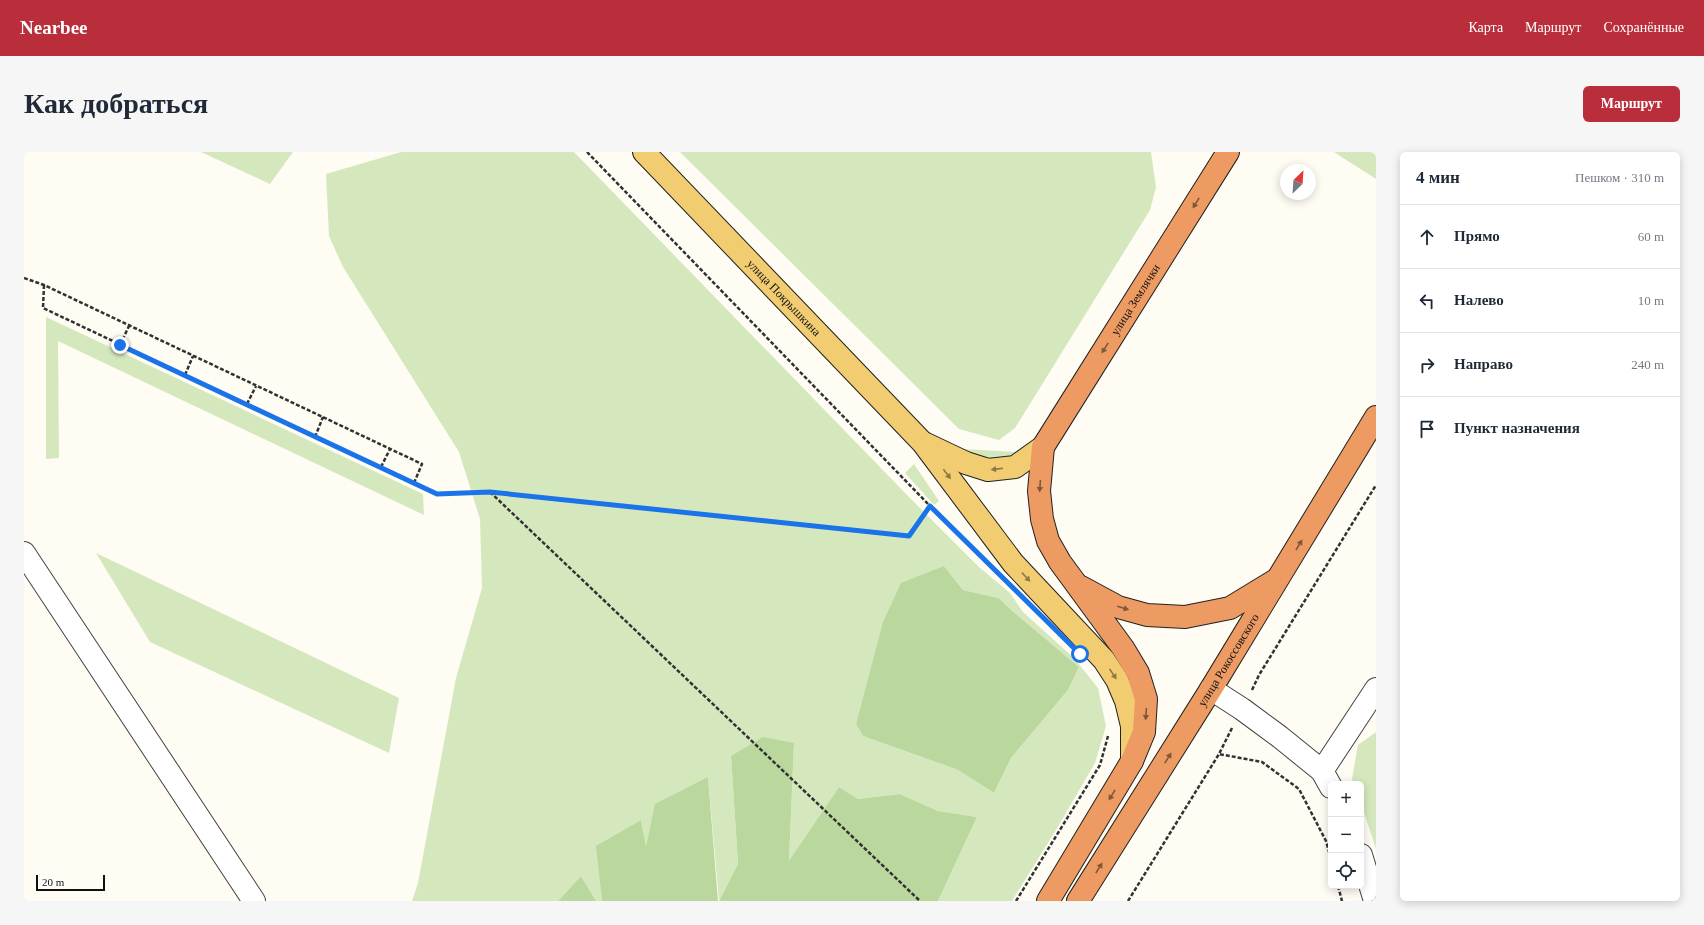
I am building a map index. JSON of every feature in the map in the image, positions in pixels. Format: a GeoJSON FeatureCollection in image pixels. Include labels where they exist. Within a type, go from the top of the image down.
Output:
{"type":"FeatureCollection","features":[{"type":"Feature","properties":{"kind":"highway","name":"улица Землячки"},"geometry":{"type":"LineString","coordinates":[[1043,447],[1228,152]]}},
{"type":"Feature","properties":{"kind":"highway","name":"улица Рокоссовского"},"geometry":{"type":"LineString","coordinates":[[1078,901],[1211,689],[1376,417]]}},
{"type":"Feature","properties":{"kind":"highway"},"geometry":{"type":"LineString","coordinates":[[1043,447],[1039,491],[1042,519],[1048,541],[1060,562],[1123,648],[1138,673],[1146,700],[1144,732],[1132,761],[1048,901]]}},
{"type":"Feature","properties":{"kind":"highway"},"geometry":{"type":"LineString","coordinates":[[1076,584],[1118,607],[1147,615],[1185,617],[1230,608],[1278,578]]}},
{"type":"Feature","properties":{"kind":"main road","name":"улица Покрышкина"},"geometry":{"type":"LineString","coordinates":[[644,152],[924,443]]}},
{"type":"Feature","properties":{"kind":"main road"},"geometry":{"type":"LineString","coordinates":[[924,443],[966,463],[988,470],[1015,467],[1043,447]]}},
{"type":"Feature","properties":{"kind":"main road"},"geometry":{"type":"LineString","coordinates":[[924,443],[1013,563],[1104,660],[1117,680],[1126,701],[1132,726],[1132,761]]}},
{"type":"Feature","properties":{"kind":"street"},"geometry":{"type":"LineString","coordinates":[[24,553],[254,901]]}},
{"type":"Feature","properties":{"kind":"street"},"geometry":{"type":"LineString","coordinates":[[1211,689],[1242,709],[1327,779],[1376,689]]}},
{"type":"Feature","properties":{"kind":"street"},"geometry":{"type":"LineString","coordinates":[[1364,864],[1375,901]]}},
{"type":"Feature","properties":{"kind":"path"},"geometry":{"type":"LineString","coordinates":[[587,152],[930,506],[973,548]]}},
{"type":"Feature","properties":{"kind":"path"},"geometry":{"type":"LineString","coordinates":[[24,278],[44,285],[422,464],[414,483]]}},
{"type":"Feature","properties":{"kind":"path"},"geometry":{"type":"LineString","coordinates":[[44,285],[43,308],[437,494],[490,492],[909,536],[930,506]]}},
{"type":"Feature","properties":{"kind":"path"},"geometry":{"type":"LineString","coordinates":[[120,345],[129,326]]}},
{"type":"Feature","properties":{"kind":"path"},"geometry":{"type":"LineString","coordinates":[[185,375],[193,356]]}},
{"type":"Feature","properties":{"kind":"path"},"geometry":{"type":"LineString","coordinates":[[247,404],[256,386]]}},
{"type":"Feature","properties":{"kind":"path"},"geometry":{"type":"LineString","coordinates":[[315,436],[323,417]]}},
{"type":"Feature","properties":{"kind":"path"},"geometry":{"type":"LineString","coordinates":[[381,467],[390,449]]}},
{"type":"Feature","properties":{"kind":"path"},"geometry":{"type":"LineString","coordinates":[[1128,901],[1219,754],[1259,675],[1376,485]]}},
{"type":"Feature","properties":{"kind":"path"},"geometry":{"type":"LineString","coordinates":[[490,492],[920,901]]}},
{"type":"Feature","properties":{"kind":"path"},"geometry":{"type":"LineString","coordinates":[[1016,901],[1100,765],[1109,731]]}},
{"type":"Feature","properties":{"kind":"path"},"geometry":{"type":"LineString","coordinates":[[1219,754],[1262,762],[1299,789],[1326,841],[1329,853]]}},
{"type":"Feature","properties":{"kind":"path"},"geometry":{"type":"LineString","coordinates":[[1339,889],[1342,901]]}},
{"type":"Feature","properties":{"kind":"green space"},"geometry":{"type":"Polygon","coordinates":[[[201,152],[293,152],[270,184],[201,152]]]}},
{"type":"Feature","properties":{"kind":"green space"},"geometry":{"type":"Polygon","coordinates":[[[401,152],[574,152],[909,497],[979,567],[1010,593],[1023,612],[1074,658],[1098,688],[1106,726],[1095,763],[1012,901],[938,901],[977,817],[938,811],[900,794],[858,799],[839,787],[789,862],[794,743],[731,756],[738,864],[719,901],[708,777],[646,849],[641,820],[597,846],[602,901],[596,901],[581,876],[558,901],[412,901],[418,883],[456,678],[482,588],[480,519],[459,452],[343,267],[329,236],[326,174],[401,152]],[[944,566],[866,688],[856,724],[863,736],[958,770],[994,793],[1011,758],[1068,690],[1079,667],[999,598],[963,590],[944,566]]]}},
{"type":"Feature","properties":{"kind":"green space"},"geometry":{"type":"Polygon","coordinates":[[[680,152],[1151,152],[1156,187],[1150,210],[1015,428],[999,440],[959,429],[680,152]]]}},
{"type":"Feature","properties":{"kind":"green space"},"geometry":{"type":"Polygon","coordinates":[[[1334,152],[1376,152],[1376,179],[1334,152]]]}},
{"type":"Feature","properties":{"kind":"green space"},"geometry":{"type":"Polygon","coordinates":[[[46,317],[423,494],[424,515],[58,341],[59,458],[46,459],[46,317]]]}},
{"type":"Feature","properties":{"kind":"green space"},"geometry":{"type":"Polygon","coordinates":[[[963,449],[1016,452],[1012,458],[982,459],[963,449]]]}},
{"type":"Feature","properties":{"kind":"green space"},"geometry":{"type":"Polygon","coordinates":[[[914,464],[939,501],[934,505],[905,473],[914,464]]]}},
{"type":"Feature","properties":{"kind":"green space"},"geometry":{"type":"Polygon","coordinates":[[[96,553],[399,698],[389,753],[150,642],[96,553]]]}},
{"type":"Feature","properties":{"kind":"green space"},"geometry":{"type":"Polygon","coordinates":[[[944,566],[963,590],[999,598],[1079,667],[1068,690],[1011,758],[994,793],[958,770],[863,736],[856,724],[883,622],[901,583],[944,566]]]}},
{"type":"Feature","properties":{"kind":"green space"},"geometry":{"type":"Polygon","coordinates":[[[1376,732],[1376,849],[1364,812],[1364,781],[1353,781],[1352,779],[1358,745],[1376,732]]]}},
{"type":"Feature","properties":{"kind":"green space"},"geometry":{"type":"Polygon","coordinates":[[[763,737],[794,743],[789,861],[839,787],[858,799],[900,794],[938,811],[977,817],[938,901],[719,901],[738,864],[731,756],[763,737]]]}},
{"type":"Feature","properties":{"kind":"green space"},"geometry":{"type":"Polygon","coordinates":[[[708,777],[718,901],[602,901],[596,846],[641,820],[646,847],[655,804],[708,777]]]}},
{"type":"Feature","properties":{"kind":"green space"},"geometry":{"type":"Polygon","coordinates":[[[581,876],[596,901],[558,901],[581,876]]]}},
{"type":"Feature","properties":{"kind":"route"},"geometry":{"type":"LineString","coordinates":[[120,345],[437,494],[490,492],[909,536],[930,506],[1080,654]]}}]}
